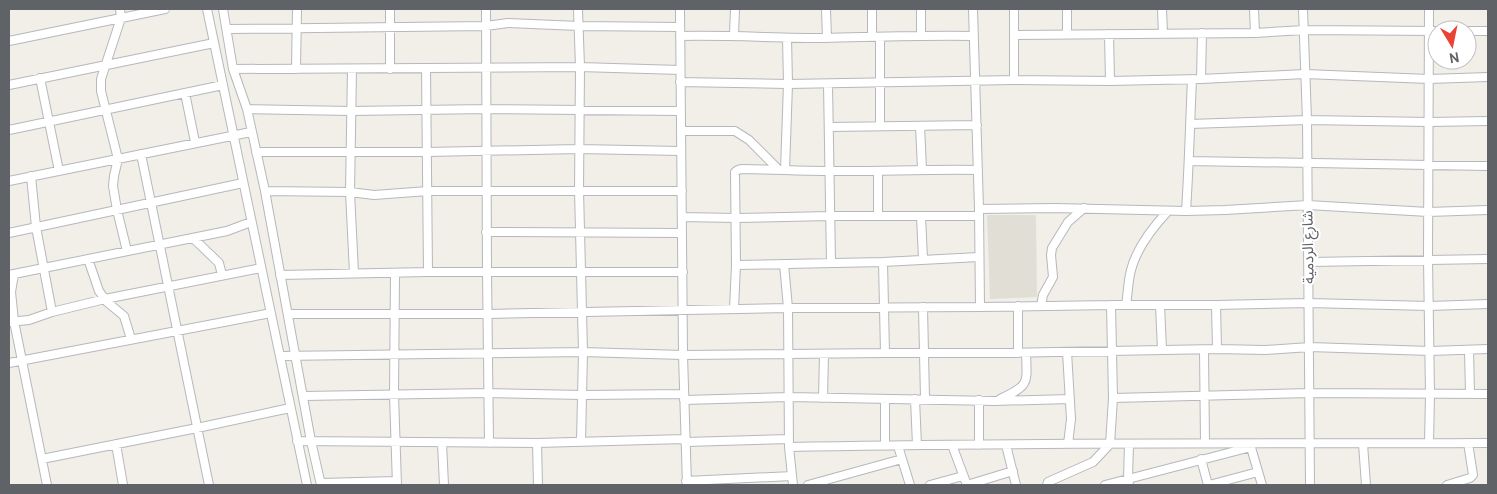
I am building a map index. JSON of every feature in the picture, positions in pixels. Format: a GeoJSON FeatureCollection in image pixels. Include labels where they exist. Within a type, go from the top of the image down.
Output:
{"type":"FeatureCollection","features":[{"type":"Feature","properties":{"kind":"street"},"geometry":{"type":"LineString","coordinates":[[120,9],[121,18],[101,79],[101,91],[118,159],[114,186],[117,210],[127,251]]}},
{"type":"Feature","properties":{"kind":"street"},"geometry":{"type":"LineString","coordinates":[[9,41],[165,9]]}},
{"type":"Feature","properties":{"kind":"street"},"geometry":{"type":"LineString","coordinates":[[207,9],[307,485]]}},
{"type":"Feature","properties":{"kind":"street"},"geometry":{"type":"LineString","coordinates":[[223,9],[233,70],[247,109],[265,191],[302,396],[321,484],[396,483],[394,395],[396,272]]}},
{"type":"Feature","properties":{"kind":"street"},"geometry":{"type":"LineString","coordinates":[[296,69],[297,9]]}},
{"type":"Feature","properties":{"kind":"street"},"geometry":{"type":"LineString","coordinates":[[390,9],[390,69]]}},
{"type":"Feature","properties":{"kind":"street"},"geometry":{"type":"LineString","coordinates":[[486,9],[486,232],[489,442]]}},
{"type":"Feature","properties":{"kind":"street"},"geometry":{"type":"LineString","coordinates":[[578,9],[581,110],[580,190],[583,352],[581,442]]}},
{"type":"Feature","properties":{"kind":"street"},"geometry":{"type":"LineString","coordinates":[[680,9],[686,483],[792,476]]}},
{"type":"Feature","properties":{"kind":"street"},"geometry":{"type":"LineString","coordinates":[[734,9],[734,35]]}},
{"type":"Feature","properties":{"kind":"street"},"geometry":{"type":"LineString","coordinates":[[826,9],[827,38]]}},
{"type":"Feature","properties":{"kind":"street"},"geometry":{"type":"LineString","coordinates":[[872,9],[880,82],[880,126]]}},
{"type":"Feature","properties":{"kind":"street"},"geometry":{"type":"LineString","coordinates":[[921,9],[921,35]]}},
{"type":"Feature","properties":{"kind":"street"},"geometry":{"type":"LineString","coordinates":[[973,9],[980,307]]}},
{"type":"Feature","properties":{"kind":"street"},"geometry":{"type":"LineString","coordinates":[[1014,9],[1014,80]]}},
{"type":"Feature","properties":{"kind":"street"},"geometry":{"type":"LineString","coordinates":[[1067,9],[1067,34]]}},
{"type":"Feature","properties":{"kind":"street"},"geometry":{"type":"LineString","coordinates":[[1162,9],[1162,34]]}},
{"type":"Feature","properties":{"kind":"street"},"geometry":{"type":"LineString","coordinates":[[1254,9],[1254,33]]}},
{"type":"Feature","properties":{"kind":"street","name":"شارع الردمية"},"geometry":{"type":"LineString","coordinates":[[1303,9],[1308,163],[1310,485]]}},
{"type":"Feature","properties":{"kind":"street"},"geometry":{"type":"LineString","coordinates":[[226,29],[486,26],[508,23],[680,27]]}},
{"type":"Feature","properties":{"kind":"street"},"geometry":{"type":"LineString","coordinates":[[1014,35],[1202,34],[1304,30],[1427,31]]}},
{"type":"Feature","properties":{"kind":"street"},"geometry":{"type":"LineString","coordinates":[[1109,34],[1110,81]]}},
{"type":"Feature","properties":{"kind":"street"},"geometry":{"type":"LineString","coordinates":[[1201,79],[1202,34]]}},
{"type":"Feature","properties":{"kind":"street"},"geometry":{"type":"LineString","coordinates":[[680,36],[734,35],[787,38],[921,35],[974,36]]}},
{"type":"Feature","properties":{"kind":"street"},"geometry":{"type":"LineString","coordinates":[[782,170],[788,84],[787,38]]}},
{"type":"Feature","properties":{"kind":"street"},"geometry":{"type":"LineString","coordinates":[[9,85],[214,43]]}},
{"type":"Feature","properties":{"kind":"street"},"geometry":{"type":"LineString","coordinates":[[233,70],[580,67],[680,70]]}},
{"type":"Feature","properties":{"kind":"street"},"geometry":{"type":"LineString","coordinates":[[426,68],[428,272]]}},
{"type":"Feature","properties":{"kind":"street"},"geometry":{"type":"LineString","coordinates":[[352,69],[350,192],[354,273]]}},
{"type":"Feature","properties":{"kind":"street"},"geometry":{"type":"LineString","coordinates":[[1429,443],[1430,70]]}},
{"type":"Feature","properties":{"kind":"street"},"geometry":{"type":"LineString","coordinates":[[680,82],[828,84],[975,80],[1192,80],[1305,74],[1429,79],[1488,77]]}},
{"type":"Feature","properties":{"kind":"street"},"geometry":{"type":"LineString","coordinates":[[40,78],[59,171]]}},
{"type":"Feature","properties":{"kind":"street"},"geometry":{"type":"LineString","coordinates":[[1186,211],[1190,161],[1192,80]]}},
{"type":"Feature","properties":{"kind":"street"},"geometry":{"type":"LineString","coordinates":[[828,84],[831,262]]}},
{"type":"Feature","properties":{"kind":"street"},"geometry":{"type":"LineString","coordinates":[[9,130],[223,85]]}},
{"type":"Feature","properties":{"kind":"street"},"geometry":{"type":"LineString","coordinates":[[185,93],[195,142]]}},
{"type":"Feature","properties":{"kind":"street"},"geometry":{"type":"LineString","coordinates":[[247,109],[351,111],[486,109],[681,111]]}},
{"type":"Feature","properties":{"kind":"street"},"geometry":{"type":"LineString","coordinates":[[1190,124],[1307,120],[1429,122],[1488,120]]}},
{"type":"Feature","properties":{"kind":"street"},"geometry":{"type":"LineString","coordinates":[[829,127],[976,125]]}},
{"type":"Feature","properties":{"kind":"street"},"geometry":{"type":"LineString","coordinates":[[920,126],[922,169]]}},
{"type":"Feature","properties":{"kind":"street"},"geometry":{"type":"LineString","coordinates":[[681,131],[735,131],[749,140],[782,170]]}},
{"type":"Feature","properties":{"kind":"street"},"geometry":{"type":"LineString","coordinates":[[9,181],[233,134],[251,132]]}},
{"type":"Feature","properties":{"kind":"street"},"geometry":{"type":"LineString","coordinates":[[256,152],[427,152],[580,149],[681,151]]}},
{"type":"Feature","properties":{"kind":"street"},"geometry":{"type":"LineString","coordinates":[[141,154],[209,485]]}},
{"type":"Feature","properties":{"kind":"street"},"geometry":{"type":"LineString","coordinates":[[1190,161],[1488,166]]}},
{"type":"Feature","properties":{"kind":"street"},"geometry":{"type":"LineString","coordinates":[[734,309],[736,265],[735,172],[738,170],[878,172],[922,169],[978,170]]}},
{"type":"Feature","properties":{"kind":"street"},"geometry":{"type":"LineString","coordinates":[[878,172],[878,216]]}},
{"type":"Feature","properties":{"kind":"street"},"geometry":{"type":"LineString","coordinates":[[31,176],[36,227],[52,312]]}},
{"type":"Feature","properties":{"kind":"street"},"geometry":{"type":"LineString","coordinates":[[9,233],[243,183]]}},
{"type":"Feature","properties":{"kind":"street"},"geometry":{"type":"LineString","coordinates":[[265,191],[374,194],[428,191],[682,191]]}},
{"type":"Feature","properties":{"kind":"street"},"geometry":{"type":"LineString","coordinates":[[682,217],[921,216],[1084,208],[1186,211],[1308,206],[1428,212],[1488,210]]}},
{"type":"Feature","properties":{"kind":"street"},"geometry":{"type":"LineString","coordinates":[[1041,306],[1043,295],[1053,277],[1052,248],[1068,222],[1084,208]]}},
{"type":"Feature","properties":{"kind":"street"},"geometry":{"type":"LineString","coordinates":[[1126,305],[1130,273],[1135,259],[1150,233],[1168,210]]}},
{"type":"Feature","properties":{"kind":"street"},"geometry":{"type":"LineString","coordinates":[[921,216],[924,259]]}},
{"type":"Feature","properties":{"kind":"street"},"geometry":{"type":"LineString","coordinates":[[47,485],[22,360],[11,322],[11,275],[227,231],[251,222]]}},
{"type":"Feature","properties":{"kind":"street"},"geometry":{"type":"LineString","coordinates":[[486,232],[682,233]]}},
{"type":"Feature","properties":{"kind":"street"},"geometry":{"type":"LineString","coordinates":[[193,238],[219,263],[222,275]]}},
{"type":"Feature","properties":{"kind":"street"},"geometry":{"type":"LineString","coordinates":[[736,265],[882,262],[979,257]]}},
{"type":"Feature","properties":{"kind":"street"},"geometry":{"type":"LineString","coordinates":[[88,259],[99,291],[124,316],[131,340]]}},
{"type":"Feature","properties":{"kind":"street"},"geometry":{"type":"LineString","coordinates":[[1309,262],[1428,259],[1488,260]]}},
{"type":"Feature","properties":{"kind":"street"},"geometry":{"type":"LineString","coordinates":[[882,262],[885,353]]}},
{"type":"Feature","properties":{"kind":"street"},"geometry":{"type":"LineString","coordinates":[[784,264],[788,308],[789,443],[793,485]]}},
{"type":"Feature","properties":{"kind":"street"},"geometry":{"type":"LineString","coordinates":[[11,322],[29,320],[52,312],[105,299],[261,268]]}},
{"type":"Feature","properties":{"kind":"street"},"geometry":{"type":"LineString","coordinates":[[280,275],[396,272],[682,272]]}},
{"type":"Feature","properties":{"kind":"street"},"geometry":{"type":"LineString","coordinates":[[288,314],[488,314],[788,308],[1309,303],[1429,306],[1488,304]]}},
{"type":"Feature","properties":{"kind":"street"},"geometry":{"type":"LineString","coordinates":[[1047,485],[1048,482],[1092,462],[1110,444],[1113,398],[1111,305]]}},
{"type":"Feature","properties":{"kind":"street"},"geometry":{"type":"LineString","coordinates":[[1160,305],[1162,350]]}},
{"type":"Feature","properties":{"kind":"street"},"geometry":{"type":"LineString","coordinates":[[1216,305],[1217,349]]}},
{"type":"Feature","properties":{"kind":"street"},"geometry":{"type":"LineString","coordinates":[[1018,306],[1018,353]]}},
{"type":"Feature","properties":{"kind":"street"},"geometry":{"type":"LineString","coordinates":[[923,307],[925,399]]}},
{"type":"Feature","properties":{"kind":"street"},"geometry":{"type":"LineString","coordinates":[[9,363],[271,313]]}},
{"type":"Feature","properties":{"kind":"street"},"geometry":{"type":"LineString","coordinates":[[280,356],[583,352],[683,355],[1026,353],[1217,349],[1265,350],[1310,347],[1430,351],[1488,349]]}},
{"type":"Feature","properties":{"kind":"street"},"geometry":{"type":"LineString","coordinates":[[1204,350],[1205,444]]}},
{"type":"Feature","properties":{"kind":"street"},"geometry":{"type":"LineString","coordinates":[[1469,350],[1470,394]]}},
{"type":"Feature","properties":{"kind":"street"},"geometry":{"type":"LineString","coordinates":[[1067,352],[1071,418],[1068,444]]}},
{"type":"Feature","properties":{"kind":"street"},"geometry":{"type":"LineString","coordinates":[[997,401],[1018,390],[1024,384],[1026,379],[1026,353]]}},
{"type":"Feature","properties":{"kind":"street"},"geometry":{"type":"LineString","coordinates":[[823,398],[824,354]]}},
{"type":"Feature","properties":{"kind":"street"},"geometry":{"type":"LineString","coordinates":[[302,396],[488,393],[997,401],[1070,400]]}},
{"type":"Feature","properties":{"kind":"street"},"geometry":{"type":"LineString","coordinates":[[1113,398],[1310,393],[1488,394]]}},
{"type":"Feature","properties":{"kind":"street"},"geometry":{"type":"LineString","coordinates":[[885,398],[885,446]]}},
{"type":"Feature","properties":{"kind":"street"},"geometry":{"type":"LineString","coordinates":[[916,399],[917,445]]}},
{"type":"Feature","properties":{"kind":"street"},"geometry":{"type":"LineString","coordinates":[[979,400],[979,445]]}},
{"type":"Feature","properties":{"kind":"street"},"geometry":{"type":"LineString","coordinates":[[42,459],[290,408]]}},
{"type":"Feature","properties":{"kind":"street"},"geometry":{"type":"LineString","coordinates":[[297,440],[442,443],[685,440],[885,446],[1250,445],[1310,442],[1362,444],[1488,443]]}},
{"type":"Feature","properties":{"kind":"street"},"geometry":{"type":"LineString","coordinates":[[442,443],[444,485]]}},
{"type":"Feature","properties":{"kind":"street"},"geometry":{"type":"LineString","coordinates":[[537,443],[538,485]]}},
{"type":"Feature","properties":{"kind":"street"},"geometry":{"type":"LineString","coordinates":[[1447,485],[1470,478],[1473,475],[1468,443]]}},
{"type":"Feature","properties":{"kind":"street"},"geometry":{"type":"LineString","coordinates":[[116,444],[123,485]]}},
{"type":"Feature","properties":{"kind":"street"},"geometry":{"type":"LineString","coordinates":[[1129,444],[1129,482]]}},
{"type":"Feature","properties":{"kind":"street"},"geometry":{"type":"LineString","coordinates":[[1362,444],[1366,485]]}},
{"type":"Feature","properties":{"kind":"street"},"geometry":{"type":"LineString","coordinates":[[952,445],[967,485],[1013,471]]}},
{"type":"Feature","properties":{"kind":"street"},"geometry":{"type":"LineString","coordinates":[[1006,445],[1016,485]]}},
{"type":"Feature","properties":{"kind":"street"},"geometry":{"type":"LineString","coordinates":[[1105,485],[1129,482],[1250,445]]}},
{"type":"Feature","properties":{"kind":"street"},"geometry":{"type":"LineString","coordinates":[[1250,445],[1262,485]]}},
{"type":"Feature","properties":{"kind":"street"},"geometry":{"type":"LineString","coordinates":[[898,446],[910,485]]}},
{"type":"Feature","properties":{"kind":"street"},"geometry":{"type":"LineString","coordinates":[[808,485],[902,459]]}},
{"type":"Feature","properties":{"kind":"street"},"geometry":{"type":"LineString","coordinates":[[1201,459],[1209,485],[1258,472]]}},
{"type":"Feature","properties":{"kind":"street"},"geometry":{"type":"LineString","coordinates":[[930,485],[963,476]]}},
{"type":"Feature","properties":{"kind":"shaded area"},"geometry":{"type":"Polygon","coordinates":[[[987,215],[1036,215],[1037,297],[990,299],[987,215]]]}}]}
